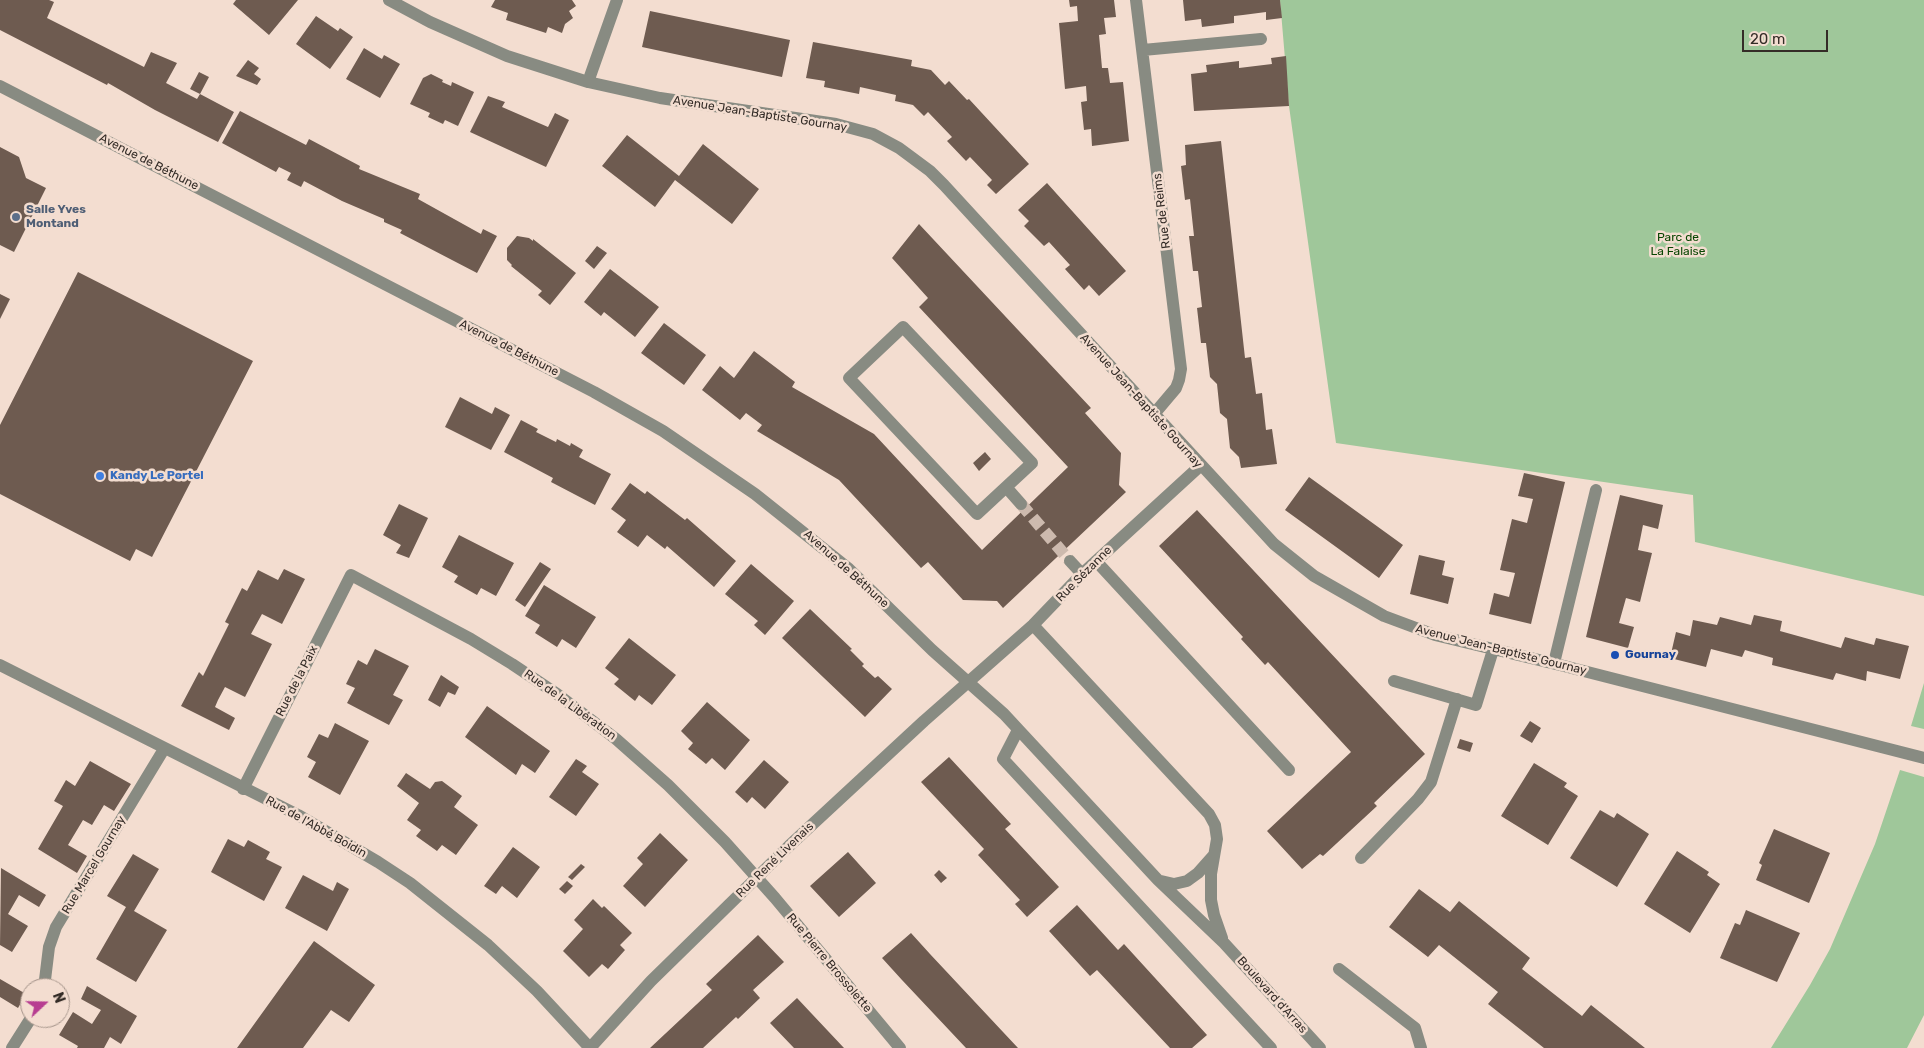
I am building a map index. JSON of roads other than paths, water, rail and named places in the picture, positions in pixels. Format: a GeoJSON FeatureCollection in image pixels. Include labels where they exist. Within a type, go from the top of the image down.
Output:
{"type":"FeatureCollection","features":[{"type":"Feature","properties":{"kind":"street","name":"Avenue Jean-Baptiste Gournay"},"geometry":{"type":"LineString","coordinates":[[389,0],[430,22],[508,56],[588,82],[660,98],[836,124],[873,134],[899,148],[930,171],[944,185],[1200,466],[1274,544],[1314,576],[1399,623],[1435,635],[1493,650],[1554,663],[1924,758]]}},
{"type":"Feature","properties":{"kind":"street"},"geometry":{"type":"LineString","coordinates":[[588,82],[616,0]]}},
{"type":"Feature","properties":{"kind":"street","name":"Rue de Reims"},"geometry":{"type":"LineString","coordinates":[[1136,0],[1181,369],[1176,388],[1154,414]]}},
{"type":"Feature","properties":{"kind":"street"},"geometry":{"type":"LineString","coordinates":[[1143,50],[1261,39]]}},
{"type":"Feature","properties":{"kind":"street","name":"Avenue de Béthune"},"geometry":{"type":"LineString","coordinates":[[0,86],[586,388],[663,431],[755,494],[832,554],[932,650],[1004,714],[1158,880]]}},
{"type":"Feature","properties":{"kind":"street"},"geometry":{"type":"LineString","coordinates":[[903,327],[1032,463],[1006,487],[977,514],[849,378],[903,327]]}},
{"type":"Feature","properties":{"kind":"street","name":"Rue Sézanne"},"geometry":{"type":"LineString","coordinates":[[969,682],[1033,625],[1082,574],[1200,466]]}},
{"type":"Feature","properties":{"kind":"street"},"geometry":{"type":"LineString","coordinates":[[1006,487],[1021,504]]}},
{"type":"Feature","properties":{"kind":"street"},"geometry":{"type":"LineString","coordinates":[[1554,663],[1596,490]]}},
{"type":"Feature","properties":{"kind":"street"},"geometry":{"type":"LineString","coordinates":[[1070,561],[1082,574]]}},
{"type":"Feature","properties":{"kind":"street"},"geometry":{"type":"LineString","coordinates":[[1096,561],[1289,770]]}},
{"type":"Feature","properties":{"kind":"street","name":"Rue de la Paix"},"geometry":{"type":"LineString","coordinates":[[243,789],[351,574]]}},
{"type":"Feature","properties":{"kind":"street","name":"Rue de la Libération"},"geometry":{"type":"LineString","coordinates":[[351,574],[471,639],[557,694],[616,739],[668,784],[757,877]]}},
{"type":"Feature","properties":{"kind":"street"},"geometry":{"type":"LineString","coordinates":[[1033,625],[1209,814],[1216,832],[1211,883],[1212,908],[1224,943]]}},
{"type":"Feature","properties":{"kind":"street"},"geometry":{"type":"LineString","coordinates":[[1394,681],[1476,705],[1493,650]]}},
{"type":"Feature","properties":{"kind":"street","name":"Rue de l'Abbé Boidin"},"geometry":{"type":"LineString","coordinates":[[0,666],[319,827],[410,883],[488,945],[537,991],[590,1048]]}},
{"type":"Feature","properties":{"kind":"street","name":"Rue René Livenais"},"geometry":{"type":"LineString","coordinates":[[590,1048],[651,981],[757,877],[917,727],[969,682]]}},
{"type":"Feature","properties":{"kind":"street"},"geometry":{"type":"LineString","coordinates":[[1361,858],[1418,799],[1431,782],[1457,699]]}},
{"type":"Feature","properties":{"kind":"street"},"geometry":{"type":"LineString","coordinates":[[1018,730],[1003,759],[1271,1048]]}},
{"type":"Feature","properties":{"kind":"street","name":"Rue Marcel Gournay"},"geometry":{"type":"LineString","coordinates":[[45,978],[49,947],[56,928],[164,749]]}},
{"type":"Feature","properties":{"kind":"street"},"geometry":{"type":"LineString","coordinates":[[1158,880],[1168,884],[1187,881],[1198,873],[1214,854]]}},
{"type":"Feature","properties":{"kind":"street","name":"Rue Pierre Brossolette"},"geometry":{"type":"LineString","coordinates":[[757,877],[900,1048]]}},
{"type":"Feature","properties":{"kind":"street","name":"Boulevard d'Arras"},"geometry":{"type":"LineString","coordinates":[[1158,880],[1224,943],[1320,1048]]}},
{"type":"Feature","properties":{"kind":"street"},"geometry":{"type":"LineString","coordinates":[[1339,969],[1415,1028],[1421,1048]]}},
{"type":"Feature","properties":{"kind":"street"},"geometry":{"type":"LineString","coordinates":[[12,1048],[24,1028]]}},
{"type":"Feature","properties":{"kind":"tunnel"},"geometry":{"type":"LineString","coordinates":[[1021,504],[1070,561]]}},
{"type":"Feature","properties":{"kind":"place","name":"Salle Yves Montand"},"geometry":{"type":"Point","coordinates":[16,217]}},
{"type":"Feature","properties":{"kind":"place","name":"Kandy Le Portel"},"geometry":{"type":"Point","coordinates":[100,476]}},
{"type":"Feature","properties":{"kind":"place","name":"Gournay"},"geometry":{"type":"Point","coordinates":[1615,655]}},
{"type":"Feature","properties":{"kind":"park label","name":"Parc de La Falaise"},"geometry":{"type":"Point","coordinates":[1678,245]}}]}
